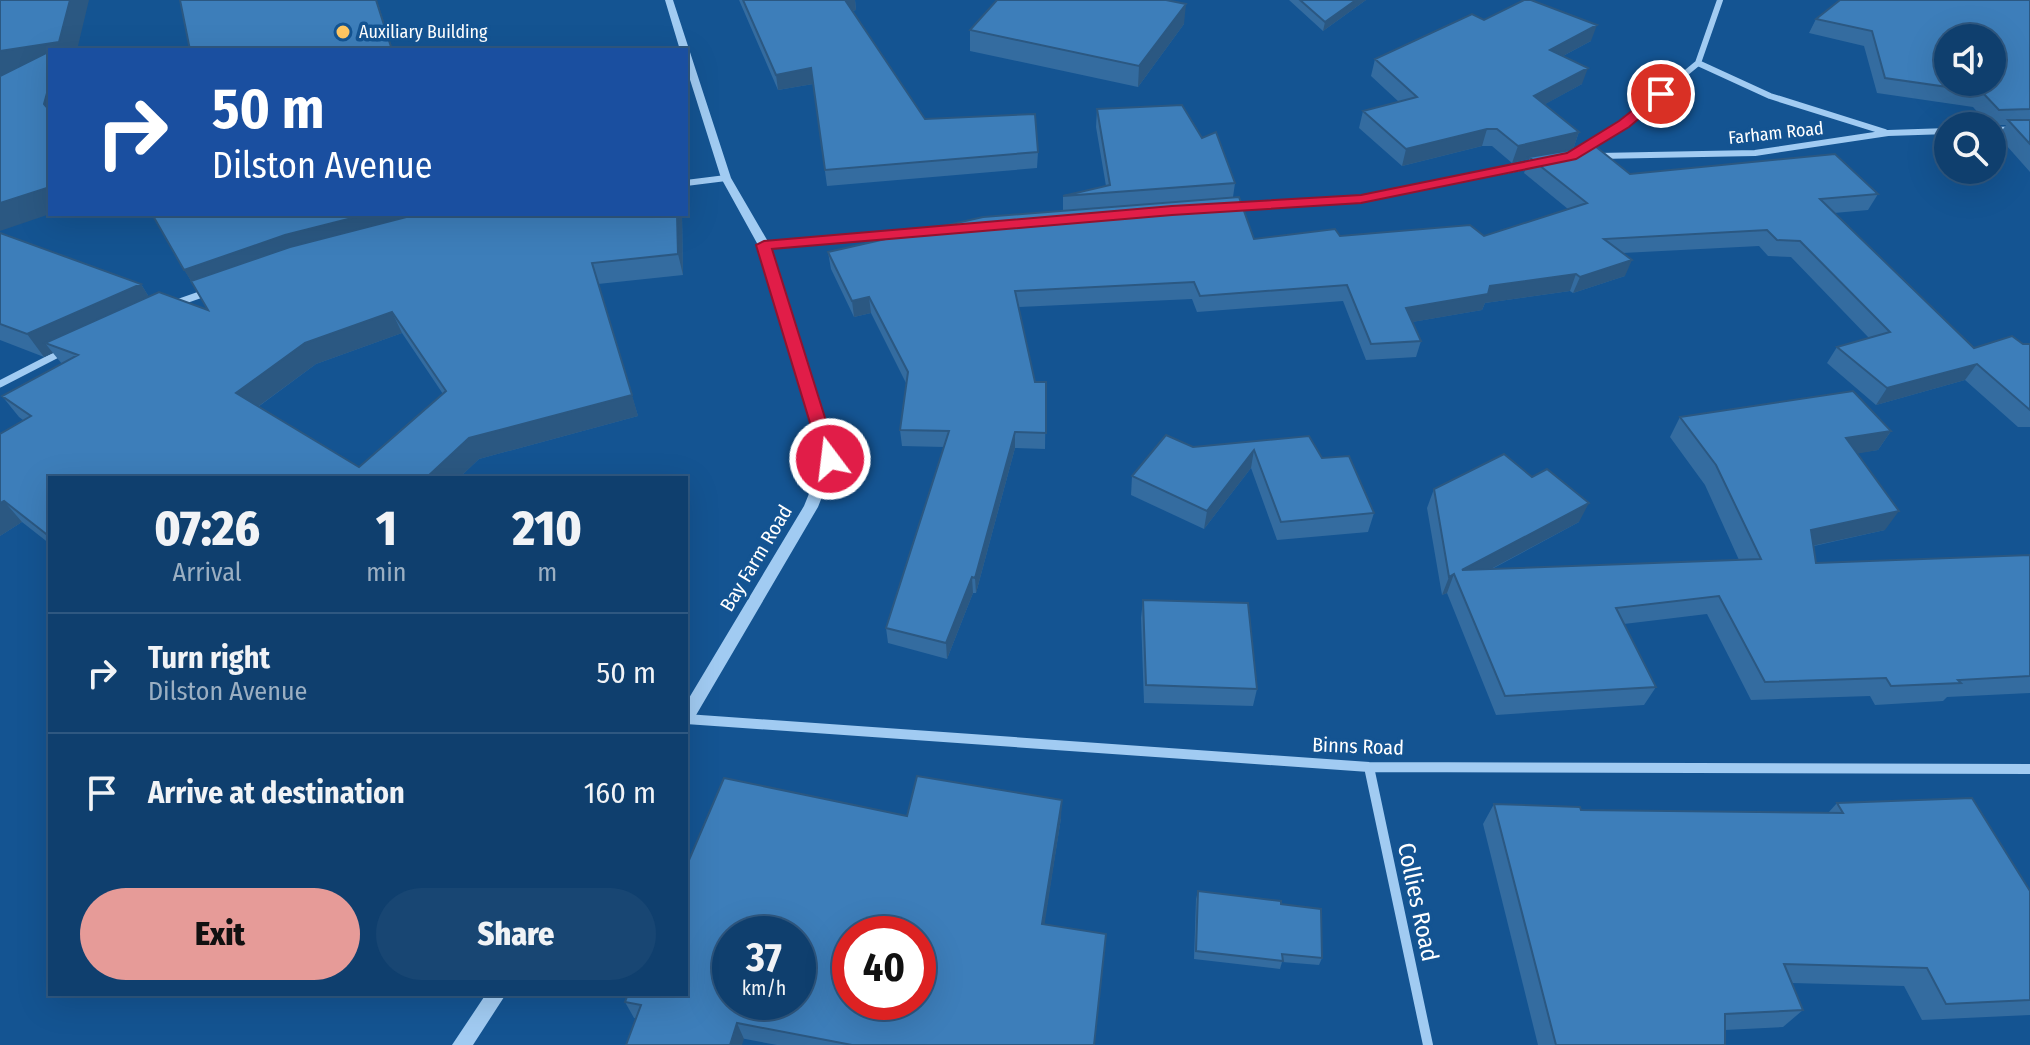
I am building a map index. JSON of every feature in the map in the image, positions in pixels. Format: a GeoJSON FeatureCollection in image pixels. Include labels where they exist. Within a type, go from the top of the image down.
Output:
{"type":"FeatureCollection","features":[{"type":"Feature","properties":{"kind":"street","name":"Bay Farm Road"},"geometry":{"type":"LineString","coordinates":[[669,0],[685,48]]}},
{"type":"Feature","properties":{"kind":"street"},"geometry":{"type":"LineString","coordinates":[[1698,63],[1720,0]]}},
{"type":"Feature","properties":{"kind":"street","name":"Bay Farm Road"},"geometry":{"type":"LineString","coordinates":[[688,57],[726,178],[764,245],[830,459],[811,507],[688,715]]}},
{"type":"Feature","properties":{"kind":"street","name":"Farham Road"},"geometry":{"type":"LineString","coordinates":[[1888,133],[1770,96],[1698,63],[1624,124],[1571,157],[1755,153],[1888,133],[1934,131]]}},
{"type":"Feature","properties":{"kind":"street"},"geometry":{"type":"LineString","coordinates":[[2006,130],[2030,129]]}},
{"type":"Feature","properties":{"kind":"street"},"geometry":{"type":"LineString","coordinates":[[1219,208],[1361,199],[1540,163]]}},
{"type":"Feature","properties":{"kind":"street"},"geometry":{"type":"LineString","coordinates":[[688,183],[726,178]]}},
{"type":"Feature","properties":{"kind":"street"},"geometry":{"type":"LineString","coordinates":[[764,245],[936,230]]}},
{"type":"Feature","properties":{"kind":"street"},"geometry":{"type":"LineString","coordinates":[[165,307],[224,286]]}},
{"type":"Feature","properties":{"kind":"street"},"geometry":{"type":"LineString","coordinates":[[0,384],[79,344]]}},
{"type":"Feature","properties":{"kind":"street","name":"Binns Road"},"geometry":{"type":"LineString","coordinates":[[688,718],[1369,767],[2030,769]]}},
{"type":"Feature","properties":{"kind":"street","name":"Collies Road"},"geometry":{"type":"LineString","coordinates":[[1369,767],[1428,1045]]}},
{"type":"Feature","properties":{"kind":"street"},"geometry":{"type":"LineString","coordinates":[[462,1045],[496,996]]}},
{"type":"Feature","properties":{"kind":"building"},"geometry":{"type":"Polygon","coordinates":[[[0,0],[70,0],[59,42],[0,51],[0,0]]]}},
{"type":"Feature","properties":{"kind":"building"},"geometry":{"type":"Polygon","coordinates":[[[180,0],[376,0],[391,48],[190,48],[180,0]]]}},
{"type":"Feature","properties":{"kind":"building"},"geometry":{"type":"Polygon","coordinates":[[[743,0],[845,0],[925,119],[1035,114],[1038,152],[825,170],[811,68],[776,75],[743,0]]]}},
{"type":"Feature","properties":{"kind":"building"},"geometry":{"type":"Polygon","coordinates":[[[997,0],[1166,0],[1186,4],[1139,66],[970,30],[997,0]]]}},
{"type":"Feature","properties":{"kind":"building"},"geometry":{"type":"Polygon","coordinates":[[[1300,0],[1356,0],[1325,22],[1300,0]]]}},
{"type":"Feature","properties":{"kind":"building"},"geometry":{"type":"Polygon","coordinates":[[[1524,0],[1597,25],[1550,50],[1588,68],[1534,96],[1579,132],[1518,146],[1497,129],[1487,129],[1406,149],[1363,111],[1417,97],[1375,59],[1472,14],[1484,20],[1524,0]]]}},
{"type":"Feature","properties":{"kind":"building"},"geometry":{"type":"Polygon","coordinates":[[[1840,0],[2030,0],[2030,109],[1999,110],[1986,96],[2006,96],[2006,24],[1934,24],[1934,85],[1885,78],[1872,31],[1816,19],[1840,0]]]}},
{"type":"Feature","properties":{"kind":"building"},"geometry":{"type":"Polygon","coordinates":[[[48,52],[48,89],[44,104],[48,109],[48,188],[0,203],[0,76],[48,52]]]}},
{"type":"Feature","properties":{"kind":"building"},"geometry":{"type":"Polygon","coordinates":[[[1182,105],[1202,138],[1216,132],[1235,183],[1063,196],[1110,185],[1097,109],[1182,105]]]}},
{"type":"Feature","properties":{"kind":"building"},"geometry":{"type":"Polygon","coordinates":[[[2008,120],[2030,120],[2030,144],[2008,120]]]}},
{"type":"Feature","properties":{"kind":"building"},"geometry":{"type":"Polygon","coordinates":[[[1595,146],[1630,174],[1835,154],[1878,194],[1820,199],[1974,348],[2012,336],[2023,344],[2030,344],[2030,410],[1977,364],[1887,388],[1837,347],[1890,332],[1800,241],[1777,240],[1767,230],[1604,239],[1632,260],[1580,277],[1576,274],[1490,286],[1488,294],[1406,308],[1421,341],[1371,344],[1347,285],[1200,296],[1194,282],[1015,291],[1035,382],[1046,382],[1046,433],[1015,432],[975,578],[972,577],[946,643],[886,628],[949,431],[900,430],[908,372],[869,297],[852,301],[828,252],[983,217],[1239,197],[1254,239],[1335,229],[1340,236],[1470,225],[1484,236],[1587,203],[1529,157],[1595,146]]]}},
{"type":"Feature","properties":{"kind":"building"},"geometry":{"type":"Polygon","coordinates":[[[153,216],[360,216],[285,235],[184,270],[153,216]]]}},
{"type":"Feature","properties":{"kind":"building"},"geometry":{"type":"Polygon","coordinates":[[[410,216],[677,216],[678,254],[592,263],[632,395],[469,438],[428,476],[48,476],[48,535],[4,501],[0,503],[0,434],[31,416],[2,396],[78,355],[45,343],[159,292],[208,310],[191,281],[290,247],[410,216]],[[392,312],[305,343],[236,393],[359,467],[446,391],[392,312]]]}},
{"type":"Feature","properties":{"kind":"building"},"geometry":{"type":"Polygon","coordinates":[[[0,233],[141,284],[27,334],[0,324],[0,233]]]}},
{"type":"Feature","properties":{"kind":"building"},"geometry":{"type":"Polygon","coordinates":[[[1853,391],[1891,431],[1846,438],[1899,511],[1811,530],[1816,563],[2030,555],[2030,676],[1891,686],[1886,678],[1765,682],[1719,596],[1616,608],[1656,687],[1505,696],[1454,574],[1449,577],[1434,489],[1504,454],[1532,477],[1547,469],[1589,503],[1462,570],[1761,559],[1716,465],[1680,417],[1853,391]]]}},
{"type":"Feature","properties":{"kind":"building"},"geometry":{"type":"Polygon","coordinates":[[[1166,435],[1193,447],[1309,436],[1322,458],[1349,456],[1374,513],[1281,522],[1254,450],[1207,511],[1132,476],[1166,435]]]}},
{"type":"Feature","properties":{"kind":"building"},"geometry":{"type":"Polygon","coordinates":[[[1143,600],[1248,603],[1257,689],[1146,685],[1143,600]]]}},
{"type":"Feature","properties":{"kind":"building"},"geometry":{"type":"Polygon","coordinates":[[[917,776],[1062,800],[1042,924],[1106,934],[1094,1045],[852,1045],[737,1023],[730,1045],[626,1045],[641,1005],[625,1002],[627,996],[688,996],[688,862],[724,778],[907,816],[917,776]]]}},
{"type":"Feature","properties":{"kind":"building"},"geometry":{"type":"Polygon","coordinates":[[[1972,798],[2030,891],[2030,1000],[1946,1004],[1927,968],[1784,964],[1803,1010],[1725,1014],[1725,1045],[1556,1045],[1494,804],[1580,807],[1581,810],[1843,813],[1837,803],[1972,798]]]}},
{"type":"Feature","properties":{"kind":"building"},"geometry":{"type":"Polygon","coordinates":[[[1198,891],[1321,909],[1322,958],[1282,954],[1283,961],[1196,951],[1198,891]]]}},
{"type":"Feature","properties":{"kind":"place","name":"Auxiliary Building"},"geometry":{"type":"Point","coordinates":[343,32]}},
{"type":"Feature","properties":{"kind":"route"},"geometry":{"type":"LineString","coordinates":[[830,459],[764,245],[1172,211],[1361,199],[1571,157],[1624,124],[1661,94]]}}]}
